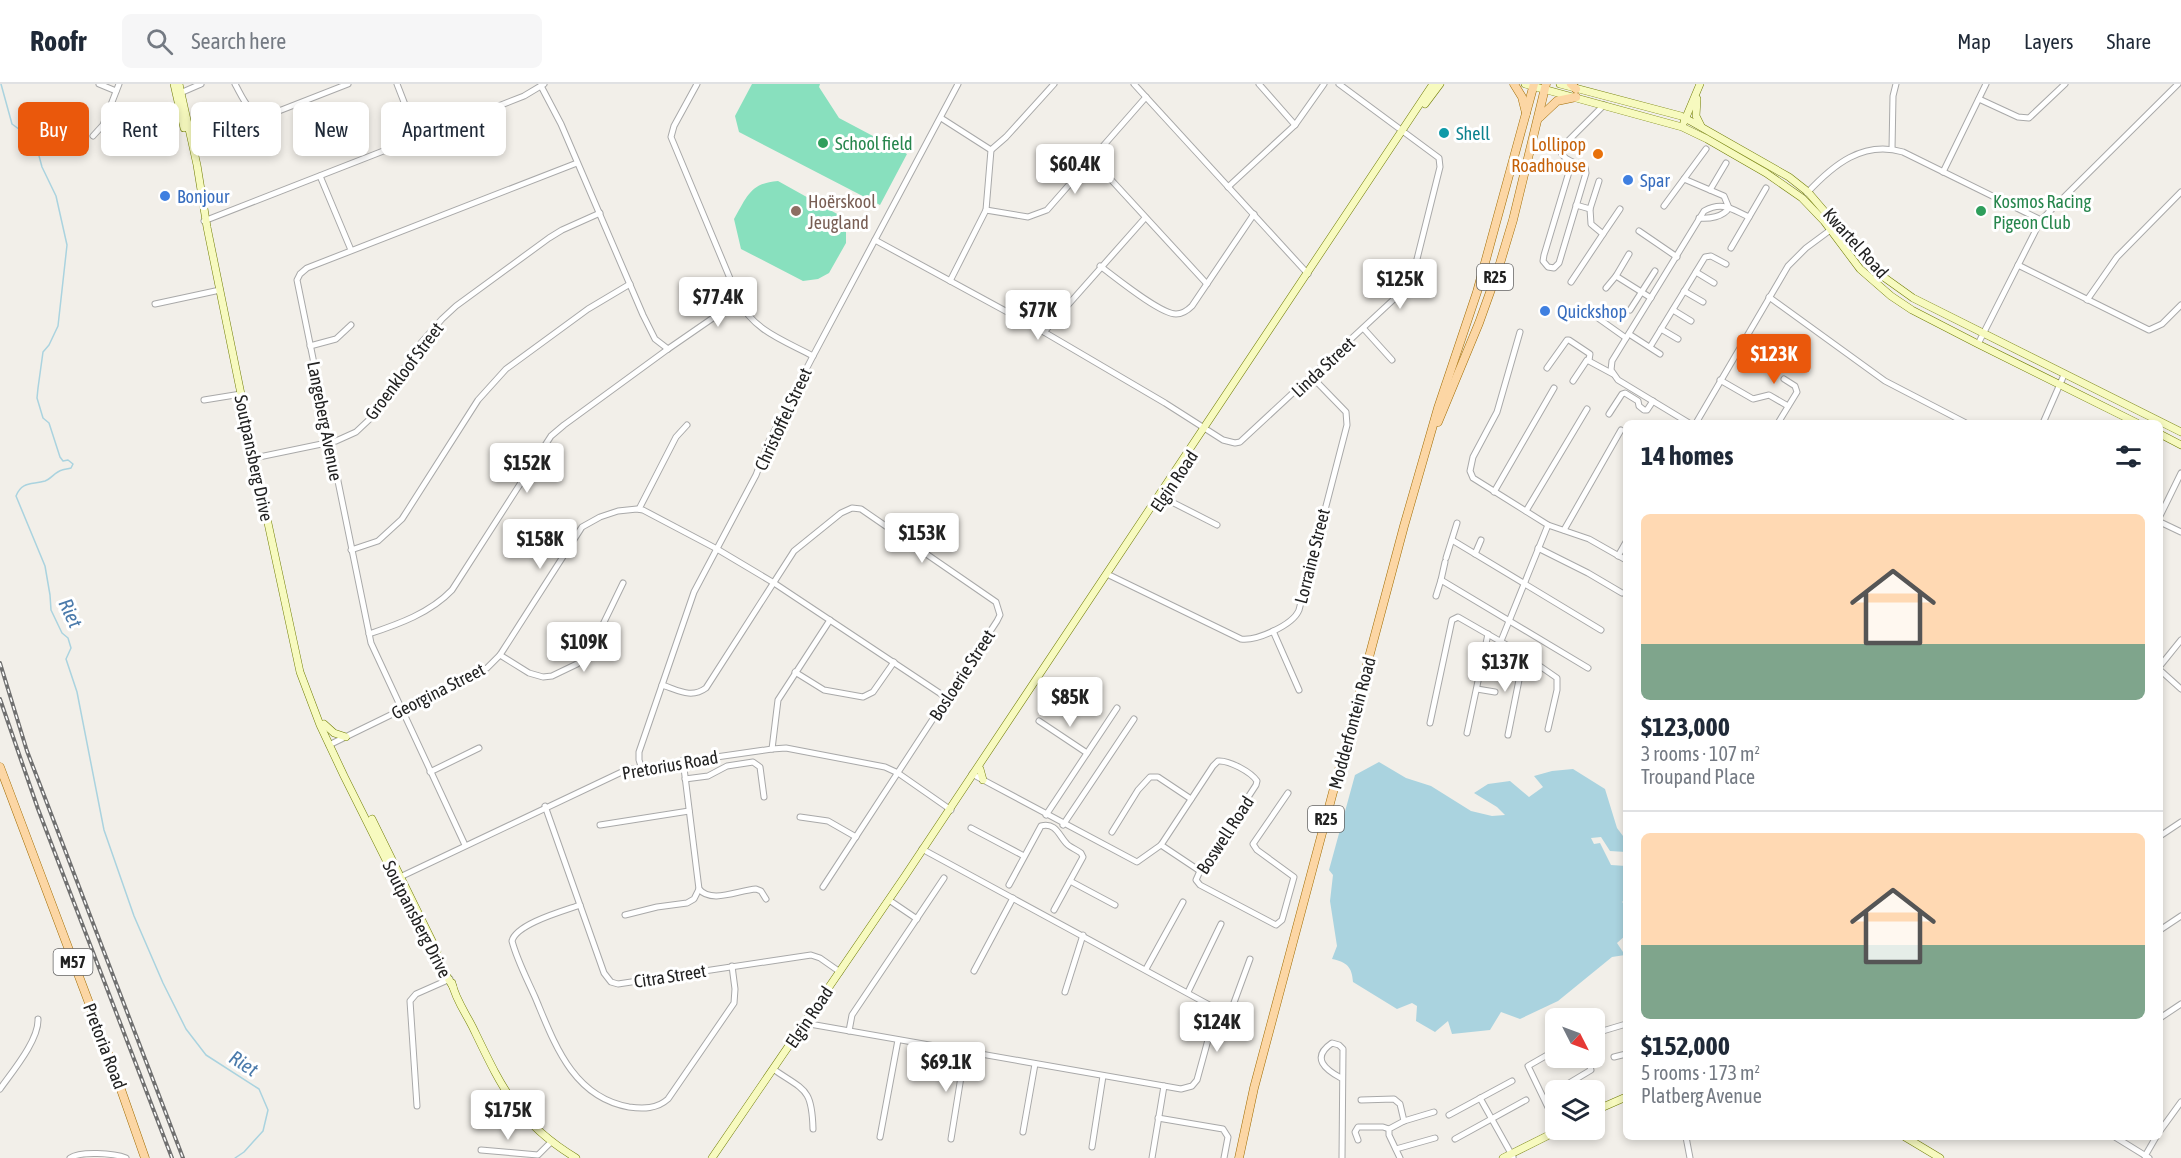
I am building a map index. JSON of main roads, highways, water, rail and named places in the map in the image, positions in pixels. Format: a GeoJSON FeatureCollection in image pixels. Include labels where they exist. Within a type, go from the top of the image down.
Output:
{"type":"FeatureCollection","features":[{"type":"Feature","properties":{"kind":"main road"},"geometry":{"type":"LineString","coordinates":[[1514,84],[1522,97],[1526,114]]}},
{"type":"Feature","properties":{"kind":"main road","name":"Modderfontein Road"},"geometry":{"type":"LineString","coordinates":[[1239,1158],[1260,1066],[1402,534],[1434,429],[1438,408],[1477,292],[1526,114],[1530,85]]}},
{"type":"Feature","properties":{"kind":"main road","name":"Modderfontein Road"},"geometry":{"type":"LineString","coordinates":[[1434,429],[1488,298],[1512,220],[1545,87]]}},
{"type":"Feature","properties":{"kind":"main road"},"geometry":{"type":"LineString","coordinates":[[1538,118],[1574,90]]}},
{"type":"Feature","properties":{"kind":"main road","name":"Pretoria Road"},"geometry":{"type":"LineString","coordinates":[[0,766],[145,1158]]}},
{"type":"Feature","properties":{"kind":"water"},"geometry":{"type":"Polygon","coordinates":[[[1379,762],[1406,778],[1431,786],[1471,811],[1492,816],[1505,815],[1497,807],[1474,793],[1488,784],[1510,781],[1529,797],[1543,787],[1534,776],[1573,769],[1605,789],[1617,828],[1623,836],[1623,852],[1610,851],[1601,837],[1591,838],[1594,844],[1600,843],[1611,865],[1623,866],[1623,938],[1617,943],[1623,955],[1612,957],[1558,1001],[1520,1019],[1501,1012],[1490,1030],[1452,1034],[1448,1021],[1435,1032],[1416,1021],[1417,1006],[1412,1003],[1397,1009],[1353,982],[1348,966],[1332,959],[1337,946],[1330,901],[1333,875],[1329,870],[1355,775],[1379,762]]]}},
{"type":"Feature","properties":{"kind":"waterway","name":"Riet"},"geometry":{"type":"LineString","coordinates":[[1,84],[12,124],[35,141],[42,167],[56,196],[67,245],[58,326],[43,352],[37,398],[43,418],[49,423],[60,457],[63,461],[68,460],[73,464],[71,468],[60,471],[47,480],[24,486],[16,496],[45,566],[51,610],[62,633],[68,638],[71,648],[66,659],[77,692],[104,830],[134,916],[186,1029],[206,1055],[259,1089],[268,1110],[263,1131],[244,1152],[235,1158]]}},
{"type":"Feature","properties":{"kind":"railway"},"geometry":{"type":"LineString","coordinates":[[0,663],[27,751],[183,1158]]}},
{"type":"Feature","properties":{"kind":"railway"},"geometry":{"type":"LineString","coordinates":[[0,699],[38,809],[172,1158]]}},
{"type":"Feature","properties":{"kind":"place","name":"Shell"},"geometry":{"type":"Point","coordinates":[1444,133]}},
{"type":"Feature","properties":{"kind":"place","name":"School field"},"geometry":{"type":"Point","coordinates":[823,143]}},
{"type":"Feature","properties":{"kind":"place","name":"Lollipop Roadhouse"},"geometry":{"type":"Point","coordinates":[1598,154]}},
{"type":"Feature","properties":{"kind":"place","name":"Spar"},"geometry":{"type":"Point","coordinates":[1628,180]}},
{"type":"Feature","properties":{"kind":"place","name":"Bonjour"},"geometry":{"type":"Point","coordinates":[165,196]}},
{"type":"Feature","properties":{"kind":"place","name":"Hoërskool Jeugland"},"geometry":{"type":"Point","coordinates":[796,211]}},
{"type":"Feature","properties":{"kind":"place","name":"Kosmos Racing Pigeon Club"},"geometry":{"type":"Point","coordinates":[1981,211]}},
{"type":"Feature","properties":{"kind":"place","name":"Quickshop"},"geometry":{"type":"Point","coordinates":[1545,311]}}]}
